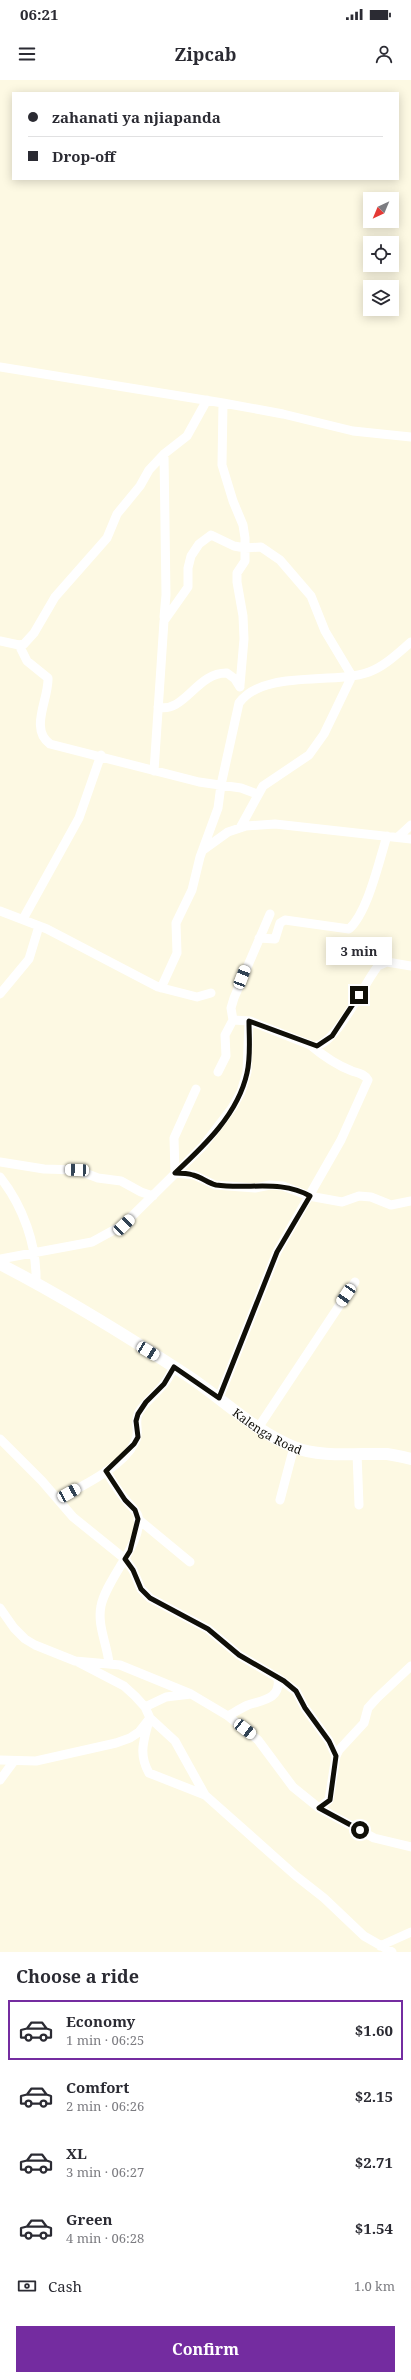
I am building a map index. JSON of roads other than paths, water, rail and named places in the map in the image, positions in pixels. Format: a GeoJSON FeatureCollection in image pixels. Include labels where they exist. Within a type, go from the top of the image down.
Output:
{"type":"FeatureCollection","features":[{"type":"Feature","properties":{"kind":"main road","name":"Kalenga Road"},"geometry":{"type":"LineString","coordinates":[[0,1264],[36,1282],[174,1367],[219,1398],[258,1428],[294,1448],[320,1452],[389,1454],[411,1459]]}},
{"type":"Feature","properties":{"kind":"street"},"geometry":{"type":"LineString","coordinates":[[1,368],[207,400],[283,414],[353,431],[411,437]]}},
{"type":"Feature","properties":{"kind":"street"},"geometry":{"type":"LineString","coordinates":[[0,641],[19,645],[24,644],[34,633],[55,597],[107,538],[123,505],[140,486],[149,470],[164,454],[187,436],[207,400]]}},
{"type":"Feature","properties":{"kind":"street"},"geometry":{"type":"LineString","coordinates":[[223,403],[222,465],[233,502],[243,525],[245,548],[245,561],[237,573],[236,582],[243,616],[244,639],[240,685],[244,696]]}},
{"type":"Feature","properties":{"kind":"street"},"geometry":{"type":"LineString","coordinates":[[154,771],[166,595],[164,454]]}},
{"type":"Feature","properties":{"kind":"street"},"geometry":{"type":"LineString","coordinates":[[164,621],[186,592],[188,587],[188,568],[192,556],[199,544],[214,535],[234,546],[245,548],[261,547],[267,550],[308,592],[318,611],[325,631],[352,676]]}},
{"type":"Feature","properties":{"kind":"street"},"geometry":{"type":"LineString","coordinates":[[161,988],[177,953],[176,923],[192,890],[203,850],[218,808],[221,785],[236,711],[244,696],[286,680],[352,676],[369,672],[384,664],[411,642]]}},
{"type":"Feature","properties":{"kind":"street"},"geometry":{"type":"LineString","coordinates":[[19,645],[27,661],[48,678],[39,729],[44,740],[50,744],[101,756],[154,771],[241,788],[257,794]]}},
{"type":"Feature","properties":{"kind":"street"},"geometry":{"type":"LineString","coordinates":[[158,707],[164,709],[173,706],[186,697],[205,679],[215,674],[227,673],[240,685]]}},
{"type":"Feature","properties":{"kind":"street"},"geometry":{"type":"LineString","coordinates":[[240,828],[257,794],[263,786],[309,755],[324,734],[352,676]]}},
{"type":"Feature","properties":{"kind":"street"},"geometry":{"type":"LineString","coordinates":[[23,919],[79,818],[101,756]]}},
{"type":"Feature","properties":{"kind":"street"},"geometry":{"type":"LineString","coordinates":[[203,850],[228,832],[240,828],[275,824],[411,839]]}},
{"type":"Feature","properties":{"kind":"street"},"geometry":{"type":"LineString","coordinates":[[398,837],[411,825]]}},
{"type":"Feature","properties":{"kind":"street"},"geometry":{"type":"LineString","coordinates":[[259,938],[275,939],[280,924],[285,920],[349,929],[362,907],[375,877],[387,836]]}},
{"type":"Feature","properties":{"kind":"street"},"geometry":{"type":"LineString","coordinates":[[0,911],[39,926],[161,988],[197,997],[211,993]]}},
{"type":"Feature","properties":{"kind":"street"},"geometry":{"type":"LineString","coordinates":[[218,1072],[226,1056],[225,1035],[233,1020],[231,1008],[234,998],[270,914]]}},
{"type":"Feature","properties":{"kind":"street"},"geometry":{"type":"LineString","coordinates":[[0,994],[29,959],[39,926]]}},
{"type":"Feature","properties":{"kind":"street"},"geometry":{"type":"LineString","coordinates":[[233,1020],[249,1021],[309,1044],[320,1045],[332,1036],[378,966],[387,962],[411,966]]}},
{"type":"Feature","properties":{"kind":"street"},"geometry":{"type":"LineString","coordinates":[[0,1259],[92,1242],[107,1236],[124,1225],[220,1126],[241,1092],[248,1066],[249,1021]]}},
{"type":"Feature","properties":{"kind":"street"},"geometry":{"type":"LineString","coordinates":[[219,1398],[277,1252],[341,1140],[368,1080],[366,1076],[348,1070],[322,1055],[309,1044]]}},
{"type":"Feature","properties":{"kind":"street"},"geometry":{"type":"LineString","coordinates":[[175,1173],[174,1138],[196,1089]]}},
{"type":"Feature","properties":{"kind":"street"},"geometry":{"type":"LineString","coordinates":[[0,1162],[44,1169],[77,1170],[104,1179],[121,1181],[141,1192],[153,1196]]}},
{"type":"Feature","properties":{"kind":"street"},"geometry":{"type":"LineString","coordinates":[[175,1173],[194,1175],[215,1185],[255,1188],[270,1185],[283,1186],[310,1196],[342,1202],[359,1196],[366,1196],[391,1205],[411,1201]]}},
{"type":"Feature","properties":{"kind":"street"},"geometry":{"type":"LineString","coordinates":[[0,1177],[21,1212],[35,1252],[36,1282]]}},
{"type":"Feature","properties":{"kind":"street"},"geometry":{"type":"LineString","coordinates":[[258,1428],[355,1282]]}},
{"type":"Feature","properties":{"kind":"street"},"geometry":{"type":"LineString","coordinates":[[58,1499],[106,1471],[134,1444],[138,1437],[136,1421],[138,1414],[146,1402],[164,1384],[174,1367]]}},
{"type":"Feature","properties":{"kind":"street"},"geometry":{"type":"LineString","coordinates":[[0,1439],[58,1499],[77,1521],[125,1559],[133,1570],[141,1589],[150,1598],[208,1629],[239,1655],[278,1678],[296,1691],[305,1708],[329,1741],[336,1756]]}},
{"type":"Feature","properties":{"kind":"street"},"geometry":{"type":"LineString","coordinates":[[280,1500],[294,1448]]}},
{"type":"Feature","properties":{"kind":"street"},"geometry":{"type":"LineString","coordinates":[[357,1454],[359,1505]]}},
{"type":"Feature","properties":{"kind":"street"},"geometry":{"type":"LineString","coordinates":[[106,1471],[125,1500],[135,1510],[138,1519],[190,1562]]}},
{"type":"Feature","properties":{"kind":"street"},"geometry":{"type":"LineString","coordinates":[[109,1663],[107,1648],[101,1629],[100,1607],[111,1582],[130,1551],[138,1519]]}},
{"type":"Feature","properties":{"kind":"street"},"geometry":{"type":"LineString","coordinates":[[0,1608],[7,1620],[25,1639],[48,1651],[75,1661],[124,1686],[145,1707],[150,1718],[175,1741],[205,1795],[296,1876],[324,1898],[364,1936],[392,1952]]}},
{"type":"Feature","properties":{"kind":"street"},"geometry":{"type":"LineString","coordinates":[[75,1661],[109,1663],[145,1674],[191,1694],[228,1716],[258,1740],[293,1787],[319,1808],[374,1838],[410,1846]]}},
{"type":"Feature","properties":{"kind":"street"},"geometry":{"type":"LineString","coordinates":[[319,1808],[330,1800],[336,1756],[339,1750],[364,1723],[368,1708],[373,1702],[411,1666]]}},
{"type":"Feature","properties":{"kind":"street"},"geometry":{"type":"LineString","coordinates":[[228,1716],[242,1708],[267,1701],[271,1698],[278,1687],[278,1678]]}},
{"type":"Feature","properties":{"kind":"street"},"geometry":{"type":"LineString","coordinates":[[145,1707],[162,1698],[191,1694]]}},
{"type":"Feature","properties":{"kind":"street"},"geometry":{"type":"LineString","coordinates":[[0,1760],[14,1762],[36,1761],[116,1743],[130,1738],[139,1732],[150,1718]]}},
{"type":"Feature","properties":{"kind":"street"},"geometry":{"type":"LineString","coordinates":[[150,1718],[141,1747],[142,1760],[149,1773],[205,1795]]}},
{"type":"Feature","properties":{"kind":"street"},"geometry":{"type":"LineString","coordinates":[[0,1780],[14,1762]]}},
{"type":"Feature","properties":{"kind":"street"},"geometry":{"type":"LineString","coordinates":[[380,1946],[411,1932]]}}]}
